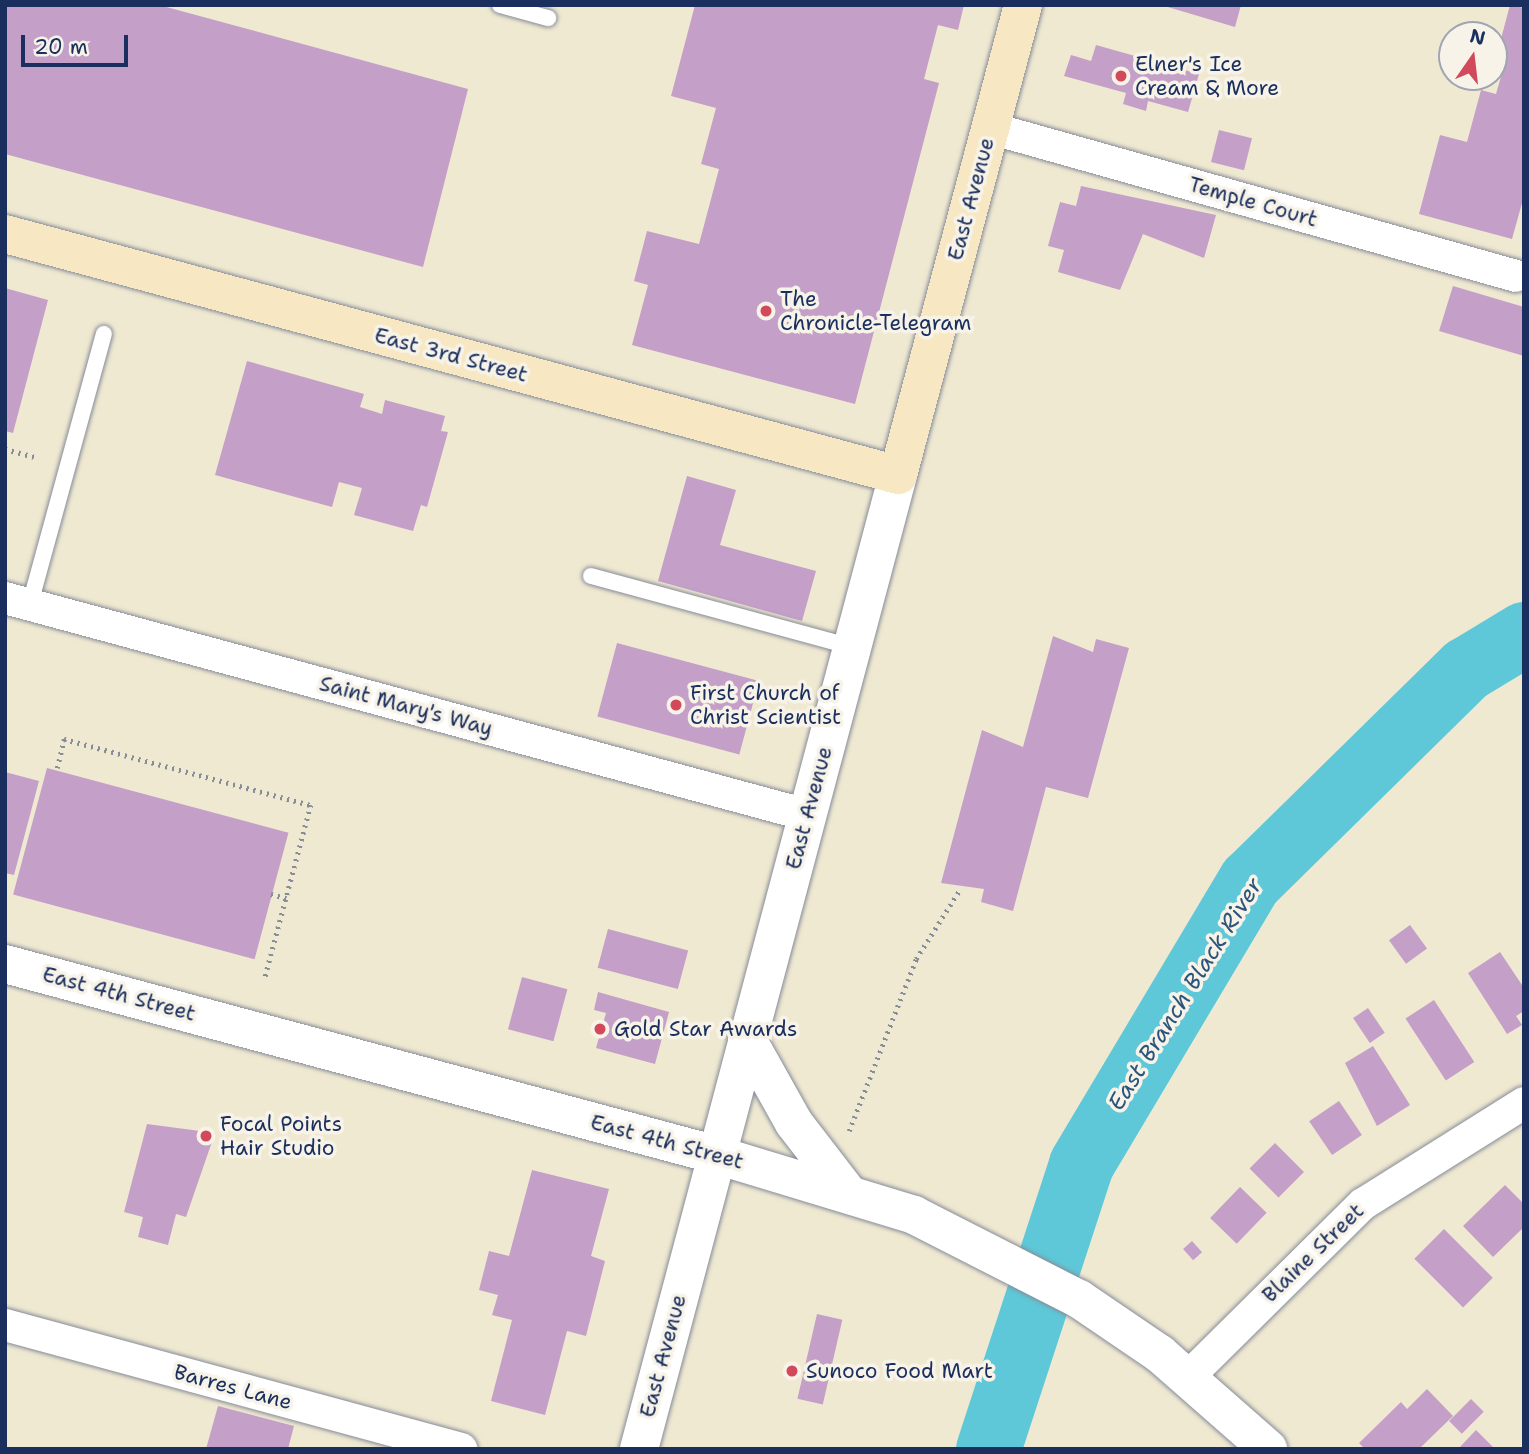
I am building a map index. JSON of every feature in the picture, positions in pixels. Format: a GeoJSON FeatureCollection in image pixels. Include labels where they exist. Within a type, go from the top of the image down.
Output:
{"type":"FeatureCollection","features":[{"type":"Feature","properties":{"kind":"main road","name":"East Avenue"},"geometry":{"type":"LineString","coordinates":[[898,475],[1023,5]]}},
{"type":"Feature","properties":{"kind":"main road","name":"East 3rd Street"},"geometry":{"type":"LineString","coordinates":[[5,234],[898,475]]}},
{"type":"Feature","properties":{"kind":"street","name":"Temple Court"},"geometry":{"type":"LineString","coordinates":[[990,128],[1516,276]]}},
{"type":"Feature","properties":{"kind":"street","name":"East Avenue"},"geometry":{"type":"LineString","coordinates":[[639,1449],[898,475]]}},
{"type":"Feature","properties":{"kind":"street","name":"Saint Mary's Way"},"geometry":{"type":"LineString","coordinates":[[18,601],[807,815]]}},
{"type":"Feature","properties":{"kind":"street","name":"East 4th Street"},"geometry":{"type":"LineString","coordinates":[[5,964],[717,1155],[856,1195],[1008,1259],[1174,1365],[1268,1449]]}},
{"type":"Feature","properties":{"kind":"street"},"geometry":{"type":"LineString","coordinates":[[747,1039],[794,1123],[856,1195]]}},
{"type":"Feature","properties":{"kind":"street","name":"Blaine Street"},"geometry":{"type":"LineString","coordinates":[[1174,1365],[1363,1204],[1521,1108]]}},
{"type":"Feature","properties":{"kind":"street","name":"Barres Lane"},"geometry":{"type":"LineString","coordinates":[[5,1325],[461,1449]]}},
{"type":"Feature","properties":{"kind":"lane"},"geometry":{"type":"LineString","coordinates":[[500,5],[548,18]]}},
{"type":"Feature","properties":{"kind":"lane"},"geometry":{"type":"LineString","coordinates":[[18,601],[104,334]]}},
{"type":"Feature","properties":{"kind":"lane"},"geometry":{"type":"LineString","coordinates":[[591,576],[852,647]]}},
{"type":"Feature","properties":{"kind":"path"},"geometry":{"type":"LineString","coordinates":[[5,449],[34,457]]}},
{"type":"Feature","properties":{"kind":"path"},"geometry":{"type":"LineString","coordinates":[[57,768],[64,739],[311,805],[265,978]]}},
{"type":"Feature","properties":{"kind":"path"},"geometry":{"type":"LineString","coordinates":[[845,1142],[916,959],[959,891]]}},
{"type":"Feature","properties":{"kind":"path"},"geometry":{"type":"LineString","coordinates":[[271,894],[286,898]]}},
{"type":"Feature","properties":{"kind":"building"},"geometry":{"type":"Polygon","coordinates":[[[5,5],[159,5],[468,89],[423,267],[5,154],[5,5]]]}},
{"type":"Feature","properties":{"kind":"building"},"geometry":{"type":"Polygon","coordinates":[[[695,5],[964,5],[958,30],[938,25],[924,79],[939,83],[855,404],[632,345],[648,285],[634,281],[647,231],[699,244],[719,169],[701,164],[716,108],[671,96],[695,5]]]}},
{"type":"Feature","properties":{"kind":"building"},"geometry":{"type":"Polygon","coordinates":[[[1161,5],[1241,5],[1235,27],[1161,5]]]}},
{"type":"Feature","properties":{"kind":"building"},"geometry":{"type":"Polygon","coordinates":[[[1510,5],[1524,8],[1524,196],[1512,239],[1419,214],[1440,135],[1467,142],[1481,91],[1496,94],[1497,91],[1508,91],[1508,21],[1506,21],[1510,5]]]}},
{"type":"Feature","properties":{"kind":"building"},"geometry":{"type":"Polygon","coordinates":[[[1096,45],[1199,74],[1188,112],[1148,101],[1146,111],[1123,104],[1126,93],[1064,76],[1071,55],[1091,61],[1096,45]]]}},
{"type":"Feature","properties":{"kind":"building"},"geometry":{"type":"Polygon","coordinates":[[[1219,130],[1252,138],[1244,170],[1211,162],[1219,130]]]}},
{"type":"Feature","properties":{"kind":"building"},"geometry":{"type":"Polygon","coordinates":[[[1081,186],[1216,215],[1204,258],[1143,234],[1120,290],[1058,272],[1064,250],[1048,246],[1060,202],[1076,206],[1081,186]]]}},
{"type":"Feature","properties":{"kind":"building"},"geometry":{"type":"Polygon","coordinates":[[[1453,286],[1524,307],[1524,356],[1439,331],[1453,286]]]}},
{"type":"Feature","properties":{"kind":"building"},"geometry":{"type":"Polygon","coordinates":[[[5,288],[48,300],[13,433],[5,431],[5,288]]]}},
{"type":"Feature","properties":{"kind":"building"},"geometry":{"type":"Polygon","coordinates":[[[247,361],[364,394],[360,407],[382,414],[385,400],[445,416],[441,431],[448,432],[427,507],[421,505],[413,531],[354,515],[362,488],[339,482],[332,507],[215,475],[247,361]]]}},
{"type":"Feature","properties":{"kind":"building"},"geometry":{"type":"Polygon","coordinates":[[[687,476],[736,490],[720,545],[816,571],[802,621],[658,581],[687,476]]]}},
{"type":"Feature","properties":{"kind":"building"},"geometry":{"type":"Polygon","coordinates":[[[1053,636],[1093,652],[1096,639],[1129,648],[1088,798],[1046,787],[1013,911],[981,902],[984,889],[941,883],[982,730],[1023,747],[1053,636]]]}},
{"type":"Feature","properties":{"kind":"building"},"geometry":{"type":"Polygon","coordinates":[[[617,643],[759,681],[739,754],[597,716],[617,643]]]}},
{"type":"Feature","properties":{"kind":"building"},"geometry":{"type":"Polygon","coordinates":[[[47,768],[288,833],[255,959],[13,895],[47,768]]]}},
{"type":"Feature","properties":{"kind":"building"},"geometry":{"type":"Polygon","coordinates":[[[5,772],[39,781],[14,875],[5,873],[5,772]]]}},
{"type":"Feature","properties":{"kind":"building"},"geometry":{"type":"Polygon","coordinates":[[[1410,925],[1427,948],[1406,964],[1389,940],[1410,925]]]}},
{"type":"Feature","properties":{"kind":"building"},"geometry":{"type":"Polygon","coordinates":[[[608,929],[688,950],[678,989],[598,968],[608,929]]]}},
{"type":"Feature","properties":{"kind":"building"},"geometry":{"type":"Polygon","coordinates":[[[1500,952],[1524,988],[1524,1011],[1516,1016],[1522,1025],[1507,1034],[1468,973],[1500,952]]]}},
{"type":"Feature","properties":{"kind":"building"},"geometry":{"type":"Polygon","coordinates":[[[522,977],[567,989],[553,1041],[508,1029],[522,977]]]}},
{"type":"Feature","properties":{"kind":"building"},"geometry":{"type":"Polygon","coordinates":[[[598,992],[669,1012],[655,1064],[596,1048],[606,1013],[594,1010],[598,992]]]}},
{"type":"Feature","properties":{"kind":"building"},"geometry":{"type":"Polygon","coordinates":[[[1434,1000],[1474,1062],[1446,1081],[1405,1019],[1434,1000]]]}},
{"type":"Feature","properties":{"kind":"building"},"geometry":{"type":"Polygon","coordinates":[[[1368,1008],[1385,1033],[1370,1043],[1353,1018],[1368,1008]]]}},
{"type":"Feature","properties":{"kind":"building"},"geometry":{"type":"Polygon","coordinates":[[[1373,1046],[1410,1105],[1377,1126],[1345,1063],[1373,1046]]]}},
{"type":"Feature","properties":{"kind":"building"},"geometry":{"type":"Polygon","coordinates":[[[1339,1101],[1362,1135],[1332,1155],[1309,1121],[1339,1101]]]}},
{"type":"Feature","properties":{"kind":"building"},"geometry":{"type":"Polygon","coordinates":[[[147,1124],[215,1133],[186,1217],[176,1214],[168,1245],[138,1237],[143,1217],[124,1212],[147,1124]]]}},
{"type":"Feature","properties":{"kind":"building"},"geometry":{"type":"Polygon","coordinates":[[[1275,1143],[1304,1172],[1279,1197],[1250,1168],[1275,1143]]]}},
{"type":"Feature","properties":{"kind":"building"},"geometry":{"type":"Polygon","coordinates":[[[532,1170],[609,1189],[591,1256],[605,1261],[586,1336],[567,1331],[545,1415],[491,1401],[512,1320],[492,1315],[498,1295],[479,1290],[489,1251],[509,1256],[532,1170]]]}},
{"type":"Feature","properties":{"kind":"building"},"geometry":{"type":"Polygon","coordinates":[[[1505,1185],[1524,1204],[1524,1227],[1493,1257],[1463,1226],[1505,1185]]]}},
{"type":"Feature","properties":{"kind":"building"},"geometry":{"type":"Polygon","coordinates":[[[1240,1187],[1267,1213],[1237,1244],[1210,1218],[1240,1187]]]}},
{"type":"Feature","properties":{"kind":"building"},"geometry":{"type":"Polygon","coordinates":[[[1444,1229],[1493,1278],[1463,1307],[1414,1259],[1444,1229]]]}},
{"type":"Feature","properties":{"kind":"building"},"geometry":{"type":"Polygon","coordinates":[[[1192,1241],[1202,1252],[1193,1260],[1183,1249],[1192,1241]]]}},
{"type":"Feature","properties":{"kind":"building"},"geometry":{"type":"Polygon","coordinates":[[[817,1314],[842,1320],[823,1405],[797,1399],[817,1314]]]}},
{"type":"Feature","properties":{"kind":"building"},"geometry":{"type":"Polygon","coordinates":[[[1427,1389],[1453,1416],[1419,1449],[1365,1449],[1359,1443],[1401,1402],[1407,1409],[1427,1389]]]}},
{"type":"Feature","properties":{"kind":"building"},"geometry":{"type":"Polygon","coordinates":[[[1471,1399],[1484,1412],[1462,1434],[1449,1421],[1471,1399]]]}},
{"type":"Feature","properties":{"kind":"building"},"geometry":{"type":"Polygon","coordinates":[[[218,1406],[294,1426],[288,1449],[206,1449],[218,1406]]]}},
{"type":"Feature","properties":{"kind":"building"},"geometry":{"type":"Polygon","coordinates":[[[1476,1430],[1495,1449],[1458,1449],[1476,1430]]]}},
{"type":"Feature","properties":{"kind":"waterway","name":"East Branch Black River"},"geometry":{"type":"LineString","coordinates":[[988,1449],[1081,1164],[1250,881],[1466,669],[1524,634]]}},
{"type":"Feature","properties":{"kind":"place","name":"Elner's Ice Cream & More"},"geometry":{"type":"Point","coordinates":[1121,76]}},
{"type":"Feature","properties":{"kind":"place","name":"The Chronicle-Telegram"},"geometry":{"type":"Point","coordinates":[766,311]}},
{"type":"Feature","properties":{"kind":"place","name":"First Church of Christ Scientist"},"geometry":{"type":"Point","coordinates":[676,705]}},
{"type":"Feature","properties":{"kind":"place","name":"Gold Star Awards"},"geometry":{"type":"Point","coordinates":[600,1029]}},
{"type":"Feature","properties":{"kind":"place","name":"Focal Points Hair Studio"},"geometry":{"type":"Point","coordinates":[206,1136]}},
{"type":"Feature","properties":{"kind":"place","name":"Sunoco Food Mart"},"geometry":{"type":"Point","coordinates":[792,1371]}}]}
